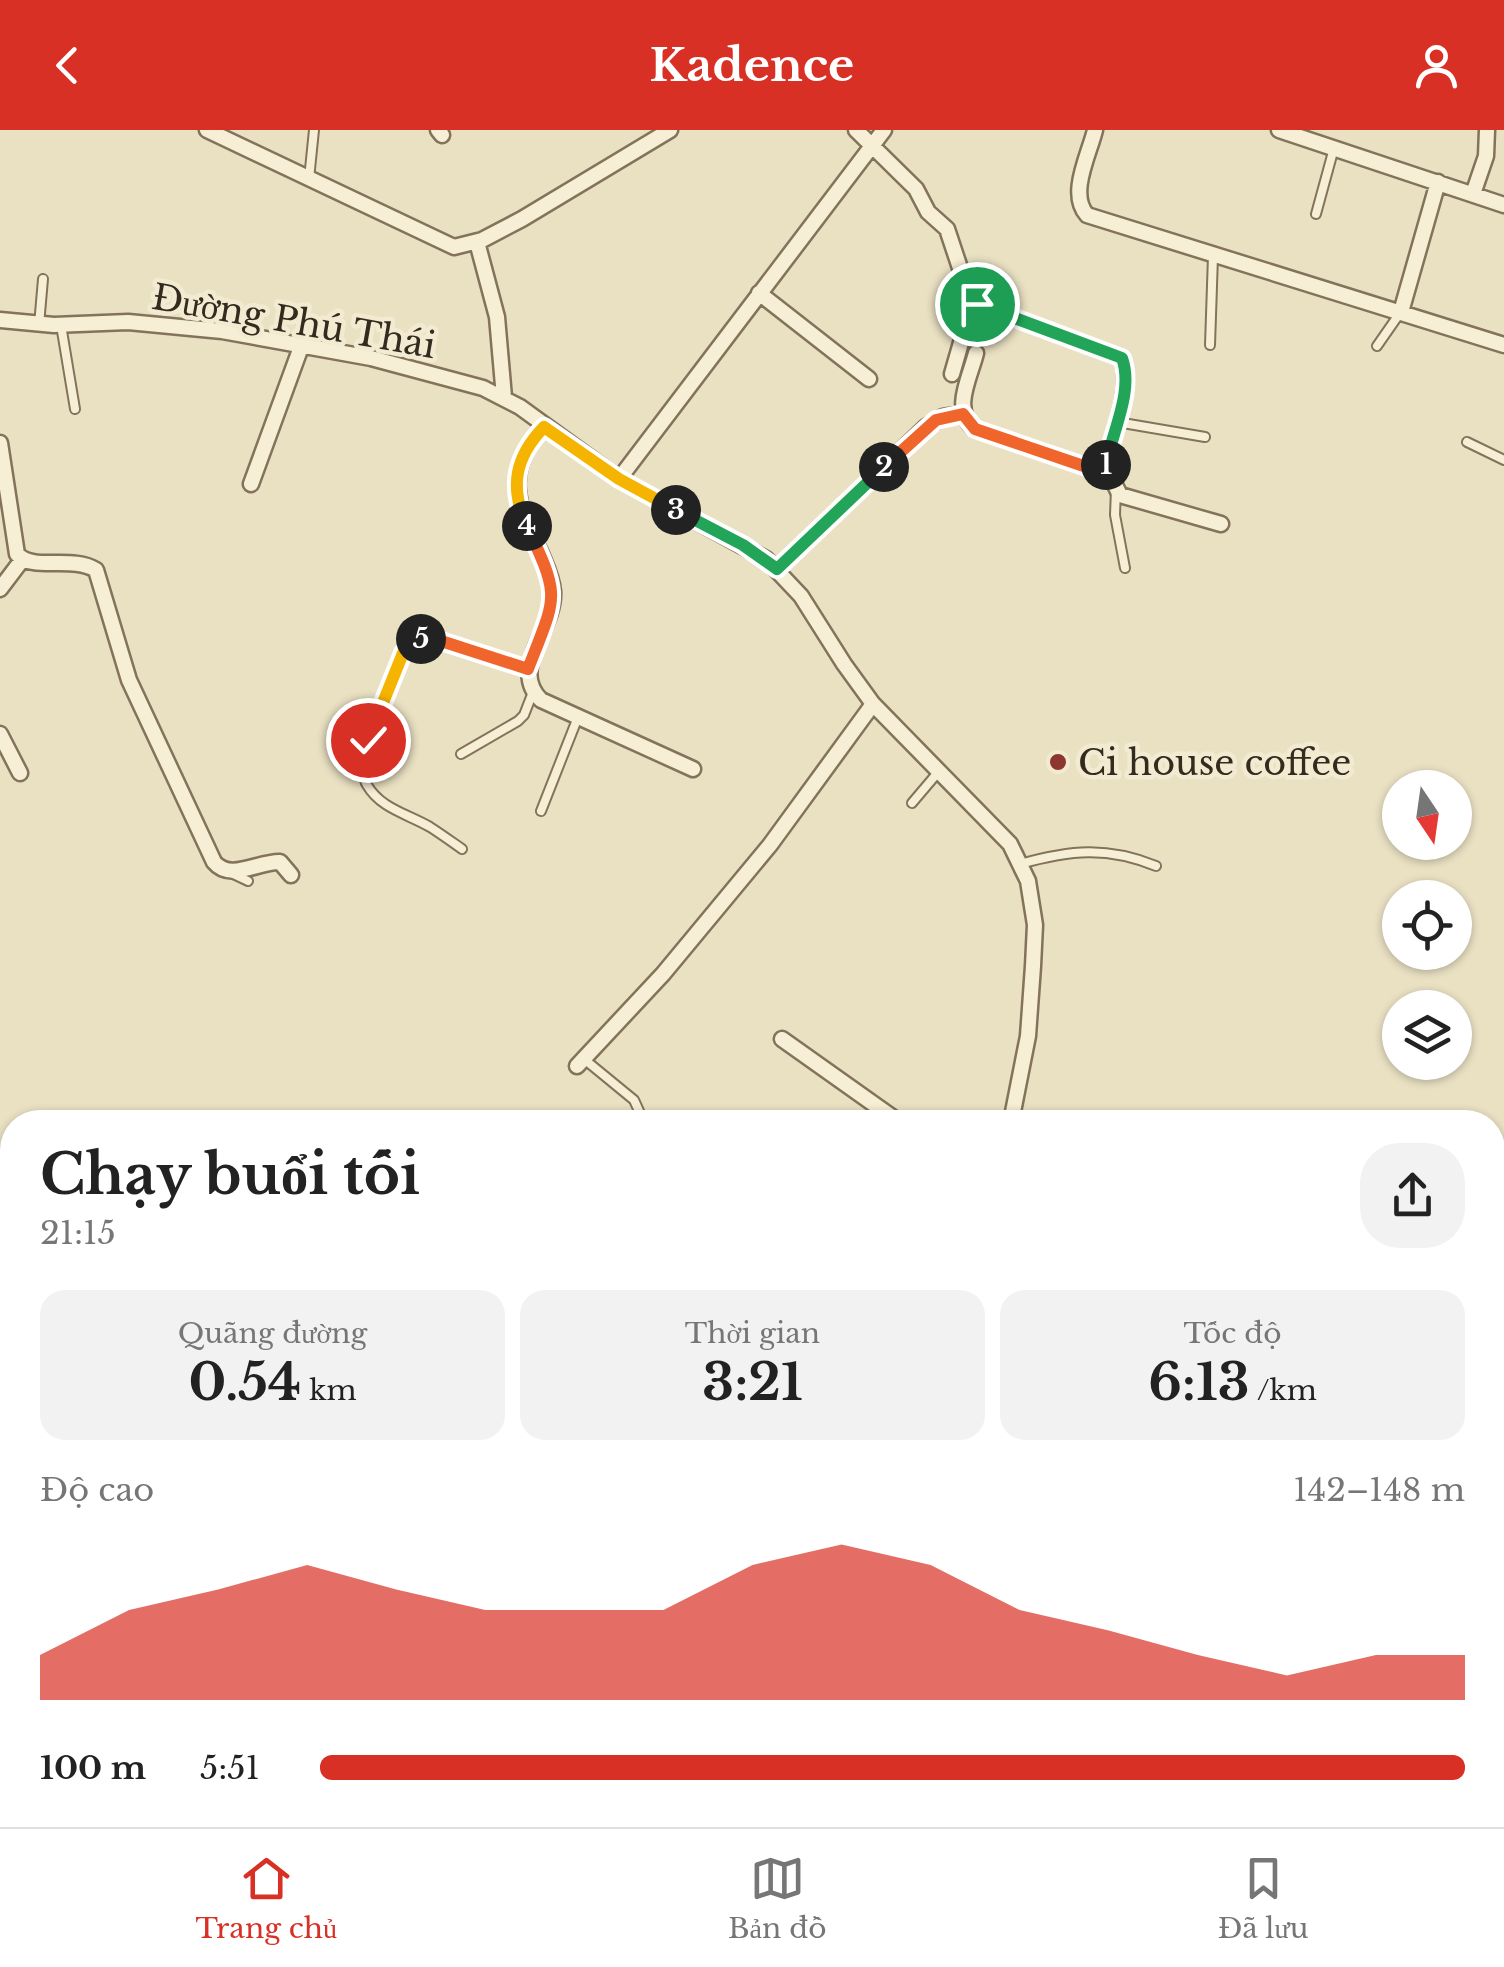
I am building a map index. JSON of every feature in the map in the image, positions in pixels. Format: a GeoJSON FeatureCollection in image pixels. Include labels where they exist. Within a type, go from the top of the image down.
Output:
{"type":"FeatureCollection","features":[{"type":"Feature","properties":{"kind":"street"},"geometry":{"type":"LineString","coordinates":[[207,130],[454,247],[477,242],[522,219],[670,130]]}},
{"type":"Feature","properties":{"kind":"street"},"geometry":{"type":"LineString","coordinates":[[856,130],[916,190],[928,212],[947,229],[965,290],[973,301],[1119,356],[1126,376],[1107,474],[1123,498],[1221,524]]}},
{"type":"Feature","properties":{"kind":"street"},"geometry":{"type":"LineString","coordinates":[[619,479],[884,130]]}},
{"type":"Feature","properties":{"kind":"street"},"geometry":{"type":"LineString","coordinates":[[1095,130],[1078,194],[1084,212],[1093,218],[1504,345]]}},
{"type":"Feature","properties":{"kind":"street"},"geometry":{"type":"LineString","coordinates":[[1279,130],[1504,204]]}},
{"type":"Feature","properties":{"kind":"street"},"geometry":{"type":"LineString","coordinates":[[1473,194],[1486,156],[1487,130]]}},
{"type":"Feature","properties":{"kind":"street"},"geometry":{"type":"LineString","coordinates":[[1401,312],[1438,182]]}},
{"type":"Feature","properties":{"kind":"street"},"geometry":{"type":"LineString","coordinates":[[477,242],[497,317],[504,397]]}},
{"type":"Feature","properties":{"kind":"street"},"geometry":{"type":"LineString","coordinates":[[760,292],[868,379]]}},
{"type":"Feature","properties":{"kind":"street"},"geometry":{"type":"LineString","coordinates":[[952,374],[973,301]]}},
{"type":"Feature","properties":{"kind":"street","name":"Đường Phú Thái"},"geometry":{"type":"LineString","coordinates":[[0,320],[39,325],[128,322],[222,332],[372,358],[504,397],[619,479],[743,545],[777,569],[801,596],[874,704],[991,822],[1020,864],[1032,898],[1034,952],[1028,1036],[1013,1110]]}},
{"type":"Feature","properties":{"kind":"street"},"geometry":{"type":"LineString","coordinates":[[252,484],[302,347]]}},
{"type":"Feature","properties":{"kind":"street"},"geometry":{"type":"LineString","coordinates":[[976,353],[962,407],[975,429],[1107,474]]}},
{"type":"Feature","properties":{"kind":"street"},"geometry":{"type":"LineString","coordinates":[[777,569],[926,427],[943,417],[963,414]]}},
{"type":"Feature","properties":{"kind":"street"},"geometry":{"type":"LineString","coordinates":[[544,427],[528,444],[518,473],[517,500],[553,588],[550,613],[528,669],[532,692],[541,700],[693,768]]}},
{"type":"Feature","properties":{"kind":"street"},"geometry":{"type":"LineString","coordinates":[[0,442],[14,545],[22,560]]}},
{"type":"Feature","properties":{"kind":"street"},"geometry":{"type":"LineString","coordinates":[[0,589],[22,560]]}},
{"type":"Feature","properties":{"kind":"street"},"geometry":{"type":"LineString","coordinates":[[22,560],[74,562],[96,570],[129,680],[219,868],[230,872],[276,862],[284,864],[291,875]]}},
{"type":"Feature","properties":{"kind":"street"},"geometry":{"type":"LineString","coordinates":[[580,1063],[654,984],[770,845],[874,704]]}},
{"type":"Feature","properties":{"kind":"street"},"geometry":{"type":"LineString","coordinates":[[0,734],[20,773]]}},
{"type":"Feature","properties":{"kind":"street"},"geometry":{"type":"LineString","coordinates":[[782,1039],[882,1110]]}},
{"type":"Feature","properties":{"kind":"lane"},"geometry":{"type":"LineString","coordinates":[[310,179],[314,130]]}},
{"type":"Feature","properties":{"kind":"lane"},"geometry":{"type":"LineString","coordinates":[[1316,214],[1334,148]]}},
{"type":"Feature","properties":{"kind":"lane"},"geometry":{"type":"LineString","coordinates":[[1210,345],[1213,256]]}},
{"type":"Feature","properties":{"kind":"lane"},"geometry":{"type":"LineString","coordinates":[[39,325],[43,280]]}},
{"type":"Feature","properties":{"kind":"lane"},"geometry":{"type":"LineString","coordinates":[[1376,346],[1401,312]]}},
{"type":"Feature","properties":{"kind":"lane"},"geometry":{"type":"LineString","coordinates":[[61,325],[75,409]]}},
{"type":"Feature","properties":{"kind":"lane"},"geometry":{"type":"LineString","coordinates":[[1117,422],[1204,436]]}},
{"type":"Feature","properties":{"kind":"lane"},"geometry":{"type":"LineString","coordinates":[[1467,442],[1504,460]]}},
{"type":"Feature","properties":{"kind":"lane"},"geometry":{"type":"LineString","coordinates":[[1116,489],[1115,515],[1126,568]]}},
{"type":"Feature","properties":{"kind":"lane"},"geometry":{"type":"LineString","coordinates":[[462,849],[427,825],[396,812],[365,782],[361,768],[376,715],[403,653],[419,639],[438,640],[528,669]]}},
{"type":"Feature","properties":{"kind":"lane"},"geometry":{"type":"LineString","coordinates":[[462,754],[518,721],[532,692]]}},
{"type":"Feature","properties":{"kind":"lane"},"geometry":{"type":"LineString","coordinates":[[541,810],[578,717]]}},
{"type":"Feature","properties":{"kind":"lane"},"geometry":{"type":"LineString","coordinates":[[912,803],[940,770]]}},
{"type":"Feature","properties":{"kind":"lane"},"geometry":{"type":"LineString","coordinates":[[1020,864],[1059,854],[1098,852],[1127,854],[1156,866]]}},
{"type":"Feature","properties":{"kind":"lane"},"geometry":{"type":"LineString","coordinates":[[230,872],[248,881]]}},
{"type":"Feature","properties":{"kind":"lane"},"geometry":{"type":"LineString","coordinates":[[580,1063],[634,1100],[639,1110]]}},
{"type":"Feature","properties":{"kind":"place","name":"Ci house coffee"},"geometry":{"type":"Point","coordinates":[1058,762]}},
{"type":"Feature","properties":{"kind":"route"},"geometry":{"type":"LineString","coordinates":[[368,740],[403,653],[419,639],[438,640],[528,669],[550,613],[553,588],[517,500],[518,473],[528,444],[544,427],[619,479],[715,529],[777,569],[926,427],[943,417],[963,414],[975,429],[1107,474],[1126,376],[1123,360],[977,304]]}}]}
